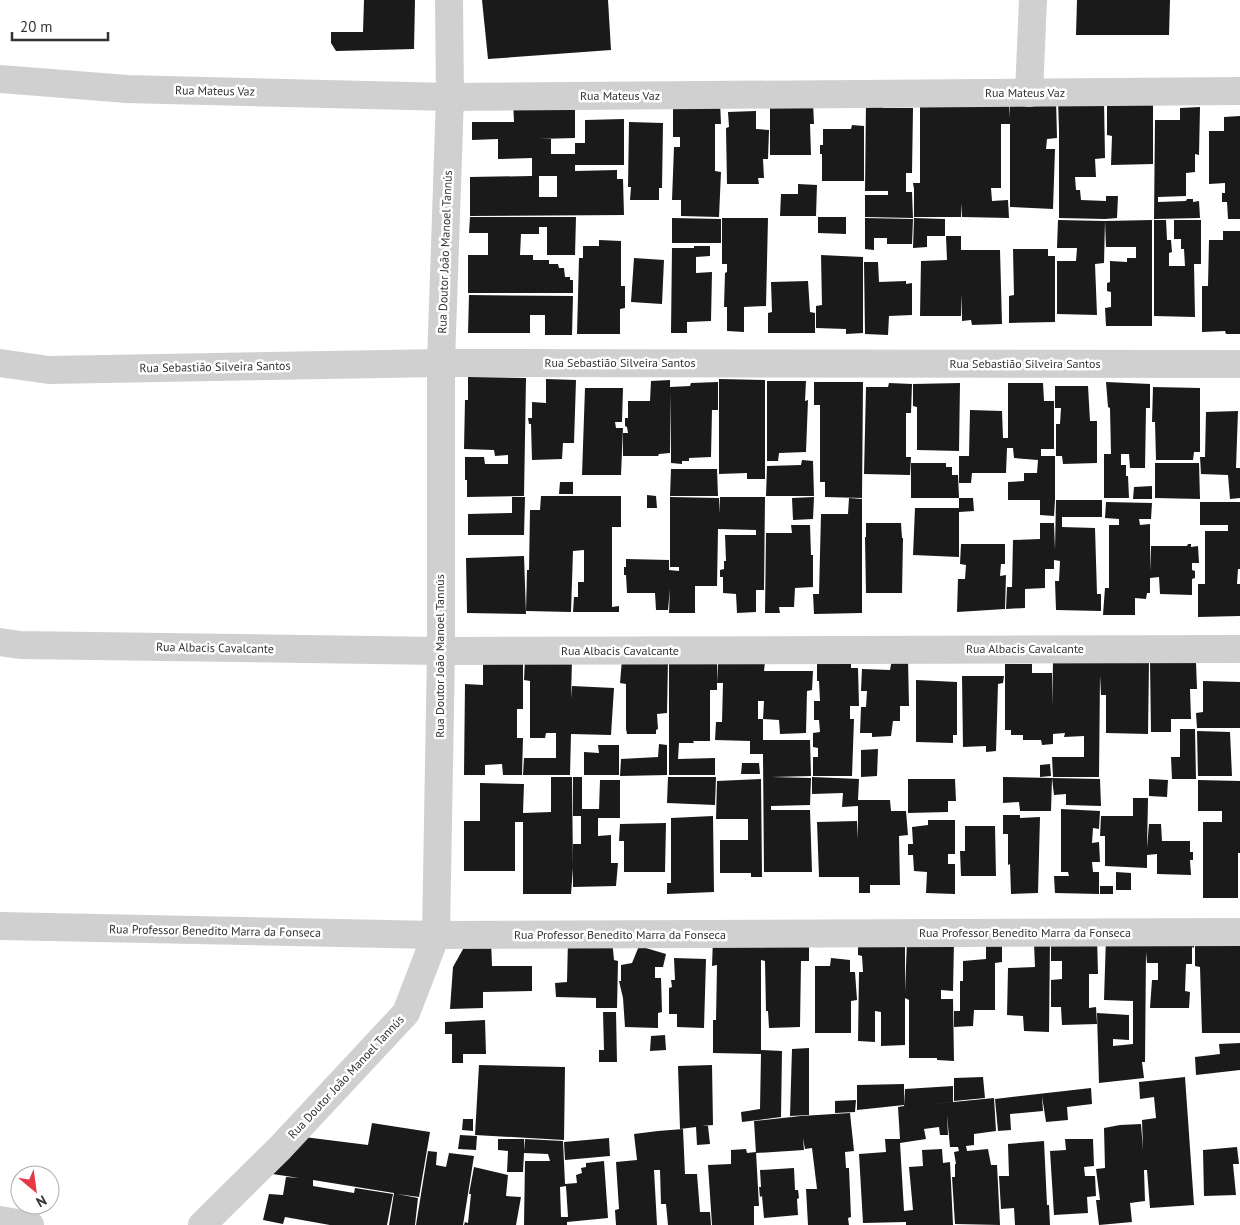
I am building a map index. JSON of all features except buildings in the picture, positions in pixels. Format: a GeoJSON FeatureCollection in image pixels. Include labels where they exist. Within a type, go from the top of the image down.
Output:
{"type":"FeatureCollection","features":[{"type":"Feature","properties":{"kind":"street","name":"Rua Doutor João Manoel Tannús"},"geometry":{"type":"LineString","coordinates":[[202,1225],[280,1148],[406,1013],[436,935],[441,651],[441,363],[450,97],[449,0]]}},
{"type":"Feature","properties":{"kind":"street"},"geometry":{"type":"LineString","coordinates":[[1029,93],[1033,0]]}},
{"type":"Feature","properties":{"kind":"street","name":"Rua Mateus Vaz"},"geometry":{"type":"LineString","coordinates":[[0,79],[127,89],[450,97],[1240,91]]}},
{"type":"Feature","properties":{"kind":"street","name":"Rua Sebastião Silveira Santos"},"geometry":{"type":"LineString","coordinates":[[0,363],[49,370],[441,363],[1240,364]]}},
{"type":"Feature","properties":{"kind":"street","name":"Rua Albacis Cavalcante"},"geometry":{"type":"LineString","coordinates":[[0,642],[20,645],[441,651],[1240,649]]}},
{"type":"Feature","properties":{"kind":"street","name":"Rua Professor Benedito Marra da Fonseca"},"geometry":{"type":"LineString","coordinates":[[0,926],[436,935],[1240,932]]}},
{"type":"Feature","properties":{"kind":"street"},"geometry":{"type":"LineString","coordinates":[[0,1220],[30,1225]]}}]}
